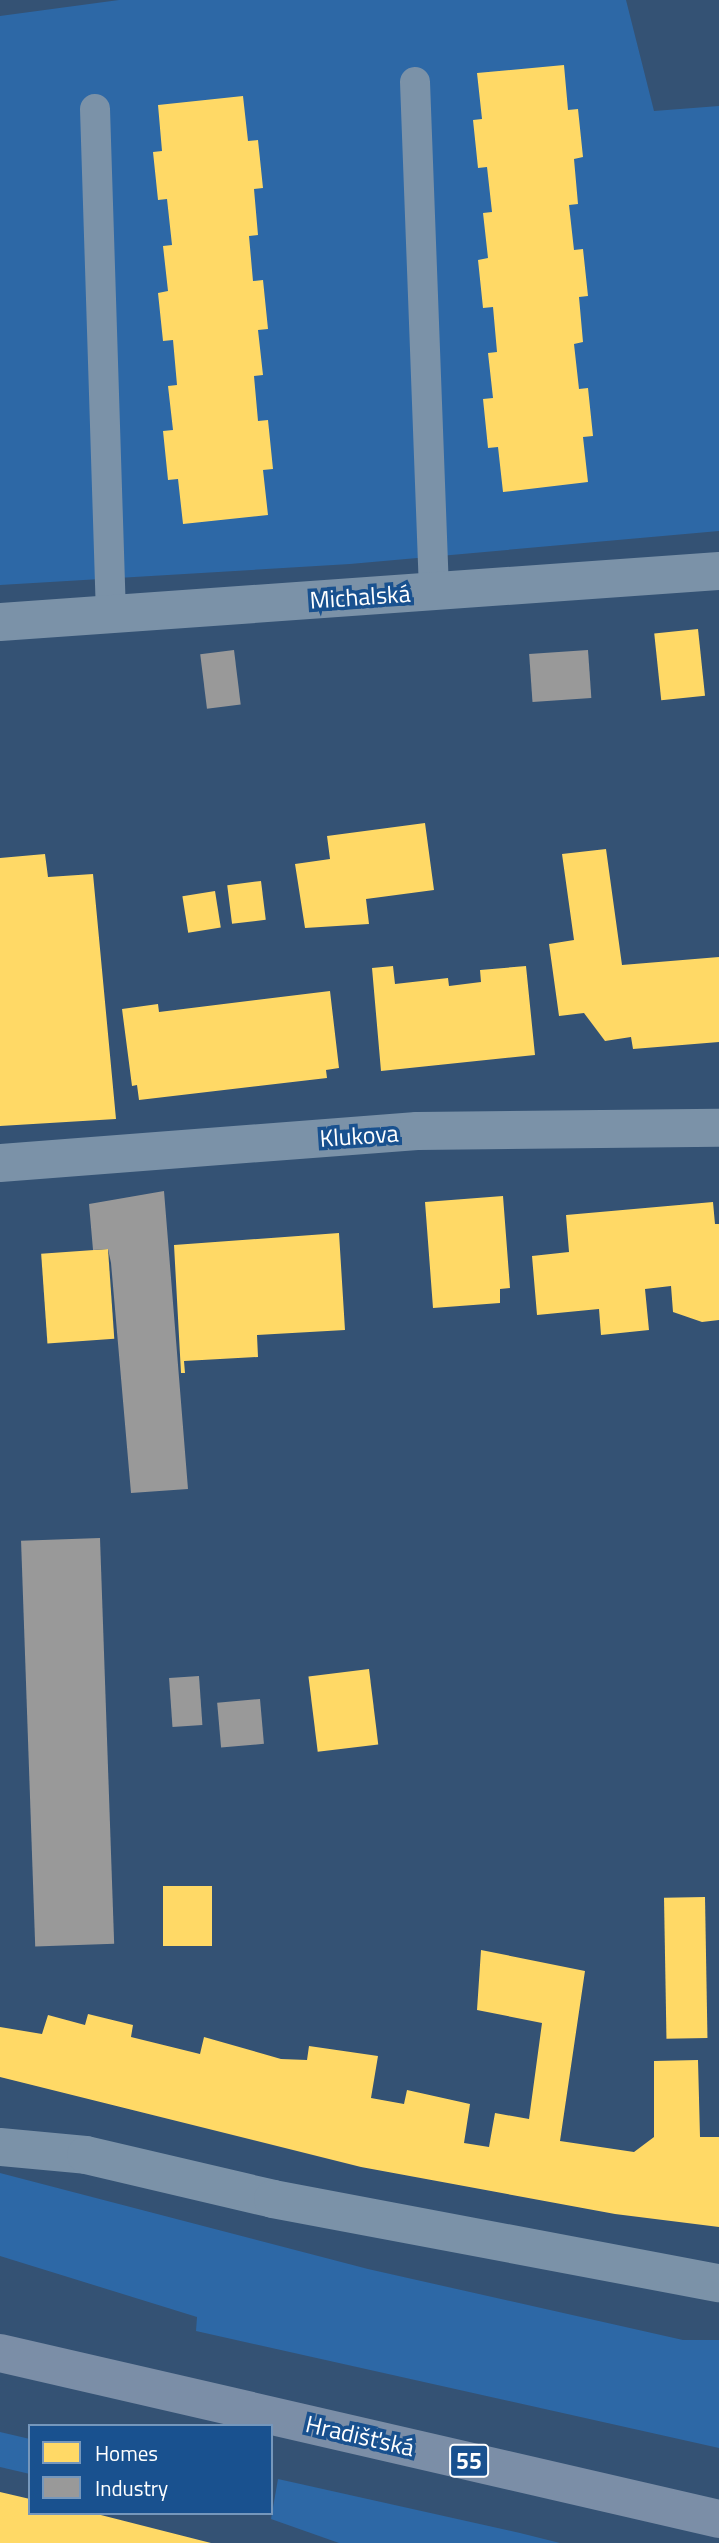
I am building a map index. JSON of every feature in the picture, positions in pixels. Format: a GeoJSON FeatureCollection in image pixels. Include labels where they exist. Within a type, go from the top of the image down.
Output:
{"type":"FeatureCollection","features":[{"type":"Feature","properties":{"kind":"main road","name":"Hradišťská"},"geometry":{"type":"LineString","coordinates":[[0,2354],[719,2519]]}},
{"type":"Feature","properties":{"kind":"street","name":"Michalská"},"geometry":{"type":"LineString","coordinates":[[0,622],[719,571]]}},
{"type":"Feature","properties":{"kind":"street","name":"Klukova"},"geometry":{"type":"LineString","coordinates":[[0,1163],[417,1131],[719,1128]]}},
{"type":"Feature","properties":{"kind":"street"},"geometry":{"type":"LineString","coordinates":[[0,2147],[86,2155],[273,2199],[719,2283]]}},
{"type":"Feature","properties":{"kind":"lane"},"geometry":{"type":"LineString","coordinates":[[415,82],[434,591]]}},
{"type":"Feature","properties":{"kind":"lane"},"geometry":{"type":"LineString","coordinates":[[95,109],[111,615]]}},
{"type":"Feature","properties":{"kind":"shaded area"},"geometry":{"type":"Polygon","coordinates":[[[119,0],[626,0],[654,111],[719,106],[719,531],[350,564],[0,585],[0,16],[119,0]]]}},
{"type":"Feature","properties":{"kind":"shaded area"},"geometry":{"type":"Polygon","coordinates":[[[0,2173],[368,2269],[683,2340],[719,2340],[719,2448],[196,2331],[197,2317],[0,2256],[0,2173]]]}},
{"type":"Feature","properties":{"kind":"shaded area"},"geometry":{"type":"Polygon","coordinates":[[[0,2432],[28,2439],[28,2474],[0,2467],[0,2432]]]}},
{"type":"Feature","properties":{"kind":"shaded area"},"geometry":{"type":"Polygon","coordinates":[[[278,2479],[560,2543],[339,2543],[271,2519],[278,2479]]]}},
{"type":"Feature","properties":{"kind":"building: Homes"},"geometry":{"type":"Polygon","coordinates":[[[564,65],[568,110],[578,109],[583,157],[574,159],[578,204],[569,205],[574,250],[583,249],[588,296],[579,297],[583,342],[574,344],[579,389],[588,388],[593,436],[583,437],[588,482],[503,492],[498,447],[488,448],[483,399],[493,398],[488,353],[497,352],[493,307],[483,308],[478,260],[488,258],[483,213],[492,212],[487,167],[478,168],[473,120],[482,119],[477,73],[564,65]]]}},
{"type":"Feature","properties":{"kind":"building: Homes"},"geometry":{"type":"Polygon","coordinates":[[[243,96],[248,141],[258,140],[263,188],[254,189],[258,235],[249,236],[253,281],[263,280],[268,329],[258,330],[263,375],[254,376],[258,421],[268,420],[273,469],[263,470],[268,515],[183,524],[178,479],[168,480],[163,431],[173,430],[168,386],[177,385],[173,340],[163,341],[158,293],[168,291],[163,246],[172,245],[167,199],[158,200],[153,152],[162,151],[158,105],[243,96]]]}},
{"type":"Feature","properties":{"kind":"building: Homes"},"geometry":{"type":"Polygon","coordinates":[[[698,629],[705,696],[661,700],[654,634],[698,629]]]}},
{"type":"Feature","properties":{"kind":"building: Homes"},"geometry":{"type":"Polygon","coordinates":[[[425,823],[434,890],[366,899],[369,924],[305,928],[295,864],[330,859],[327,836],[425,823]]]}},
{"type":"Feature","properties":{"kind":"building: Homes"},"geometry":{"type":"Polygon","coordinates":[[[606,849],[622,965],[719,957],[719,1042],[633,1049],[631,1037],[605,1041],[584,1013],[559,1016],[549,944],[574,940],[562,854],[606,849]]]}},
{"type":"Feature","properties":{"kind":"building: Homes"},"geometry":{"type":"Polygon","coordinates":[[[45,854],[48,877],[93,874],[116,1119],[0,1126],[0,858],[45,854]]]}},
{"type":"Feature","properties":{"kind":"building: Homes"},"geometry":{"type":"Polygon","coordinates":[[[261,881],[266,920],[232,924],[227,885],[261,881]]]}},
{"type":"Feature","properties":{"kind":"building: Homes"},"geometry":{"type":"Polygon","coordinates":[[[215,891],[221,928],[188,933],[182,896],[215,891]]]}},
{"type":"Feature","properties":{"kind":"building: Homes"},"geometry":{"type":"Polygon","coordinates":[[[393,966],[395,984],[448,978],[449,986],[481,982],[480,970],[526,966],[535,1055],[381,1071],[372,968],[393,966]]]}},
{"type":"Feature","properties":{"kind":"building: Homes"},"geometry":{"type":"Polygon","coordinates":[[[330,991],[339,1068],[326,1070],[327,1078],[139,1100],[137,1085],[132,1086],[122,1009],[158,1004],[159,1012],[330,991]]]}},
{"type":"Feature","properties":{"kind":"building: Homes"},"geometry":{"type":"Polygon","coordinates":[[[503,1196],[510,1288],[500,1289],[500,1303],[433,1308],[425,1202],[503,1196]]]}},
{"type":"Feature","properties":{"kind":"building: Homes"},"geometry":{"type":"Polygon","coordinates":[[[713,1202],[715,1224],[719,1224],[719,1320],[702,1322],[673,1312],[671,1286],[645,1289],[649,1330],[601,1335],[599,1309],[537,1315],[532,1256],[569,1252],[566,1215],[713,1202]]]}},
{"type":"Feature","properties":{"kind":"building: Homes"},"geometry":{"type":"Polygon","coordinates":[[[339,1233],[345,1330],[257,1335],[258,1357],[184,1361],[185,1373],[181,1373],[174,1245],[339,1233]]]}},
{"type":"Feature","properties":{"kind":"building: Homes"},"geometry":{"type":"Polygon","coordinates":[[[108,1249],[114,1339],[47,1343],[41,1254],[108,1249]]]}},
{"type":"Feature","properties":{"kind":"building: Homes"},"geometry":{"type":"Polygon","coordinates":[[[369,1669],[378,1744],[318,1752],[308,1676],[369,1669]]]}},
{"type":"Feature","properties":{"kind":"building: Homes"},"geometry":{"type":"Polygon","coordinates":[[[163,1886],[212,1886],[212,1946],[163,1946],[163,1886]]]}},
{"type":"Feature","properties":{"kind":"building: Homes"},"geometry":{"type":"Polygon","coordinates":[[[705,1897],[707,2038],[666,2039],[664,1898],[705,1897]]]}},
{"type":"Feature","properties":{"kind":"building: Homes"},"geometry":{"type":"Polygon","coordinates":[[[481,1950],[585,1971],[560,2141],[634,2152],[654,2137],[654,2061],[698,2060],[700,2137],[719,2137],[719,2227],[615,2214],[361,2167],[0,2077],[0,2027],[42,2034],[48,2015],[85,2025],[88,2014],[133,2025],[131,2037],[200,2054],[204,2037],[281,2059],[307,2060],[309,2046],[378,2056],[371,2098],[404,2104],[407,2090],[470,2104],[464,2143],[489,2147],[495,2113],[529,2119],[542,2023],[477,2010],[481,1950]]]}},
{"type":"Feature","properties":{"kind":"building: Homes"},"geometry":{"type":"Polygon","coordinates":[[[0,2492],[28,2499],[28,2515],[101,2515],[211,2543],[0,2543],[0,2492]]]}},
{"type":"Feature","properties":{"kind":"building: Industry"},"geometry":{"type":"Polygon","coordinates":[[[234,650],[241,705],[207,709],[200,654],[234,650]]]}},
{"type":"Feature","properties":{"kind":"building: Industry"},"geometry":{"type":"Polygon","coordinates":[[[588,650],[591,698],[532,702],[529,654],[588,650]]]}},
{"type":"Feature","properties":{"kind":"building: Industry"},"geometry":{"type":"Polygon","coordinates":[[[164,1191],[188,1489],[131,1493],[111,1263],[108,1249],[93,1250],[89,1204],[164,1191]]]}},
{"type":"Feature","properties":{"kind":"building: Industry"},"geometry":{"type":"Polygon","coordinates":[[[100,1538],[114,1944],[35,1947],[21,1541],[100,1538]]]}},
{"type":"Feature","properties":{"kind":"building: Industry"},"geometry":{"type":"Polygon","coordinates":[[[199,1676],[202,1725],[172,1727],[169,1678],[199,1676]]]}},
{"type":"Feature","properties":{"kind":"building: Industry"},"geometry":{"type":"Polygon","coordinates":[[[260,1699],[264,1744],[221,1748],[217,1703],[260,1699]]]}}]}
